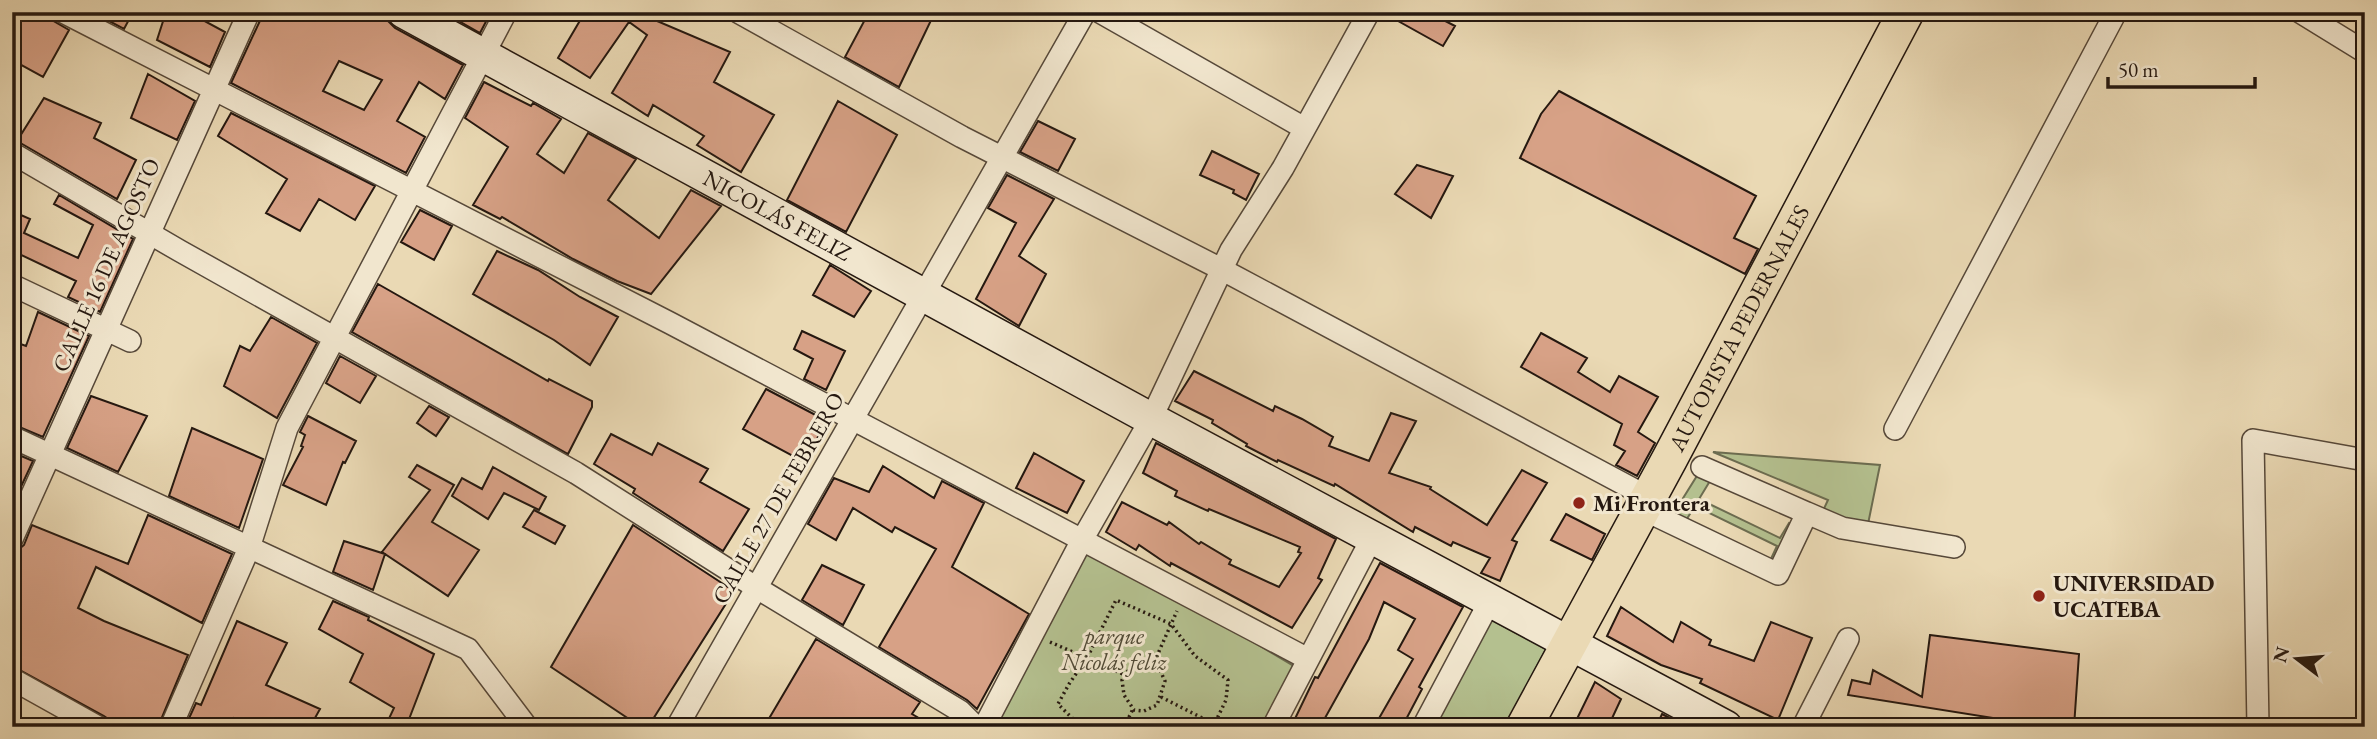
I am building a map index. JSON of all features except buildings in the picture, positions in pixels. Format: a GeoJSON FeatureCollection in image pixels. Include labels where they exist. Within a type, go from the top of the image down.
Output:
{"type":"FeatureCollection","features":[{"type":"Feature","properties":{"kind":"main road","name":"NICOLÁS FELIZ"},"geometry":{"type":"LineString","coordinates":[[404,12],[1151,419],[1727,727]]}},
{"type":"Feature","properties":{"kind":"main road","name":"AUTOPISTA PEDERNALES"},"geometry":{"type":"LineString","coordinates":[[1524,727],[1906,12]]}},
{"type":"Feature","properties":{"kind":"street"},"geometry":{"type":"LineString","coordinates":[[63,12],[411,190],[1308,659]]}},
{"type":"Feature","properties":{"kind":"street","name":"CALLE 16 DE AGOSTO"},"geometry":{"type":"LineString","coordinates":[[12,539],[249,12]]}},
{"type":"Feature","properties":{"kind":"street"},"geometry":{"type":"LineString","coordinates":[[171,727],[249,548],[287,428],[506,12]]}},
{"type":"Feature","properties":{"kind":"street"},"geometry":{"type":"LineString","coordinates":[[738,12],[1003,158],[1221,269],[1778,574],[1807,513]]}},
{"type":"Feature","properties":{"kind":"street","name":"CALLE 27 DE FEBRERO"},"geometry":{"type":"LineString","coordinates":[[677,727],[1085,12]]}},
{"type":"Feature","properties":{"kind":"street"},"geometry":{"type":"LineString","coordinates":[[1100,12],[1304,128]]}},
{"type":"Feature","properties":{"kind":"street"},"geometry":{"type":"LineString","coordinates":[[984,727],[1082,540],[1151,419],[1221,269],[1283,168],[1369,12]]}},
{"type":"Feature","properties":{"kind":"street"},"geometry":{"type":"LineString","coordinates":[[1895,429],[2116,12]]}},
{"type":"Feature","properties":{"kind":"street"},"geometry":{"type":"LineString","coordinates":[[2300,12],[2365,52]]}},
{"type":"Feature","properties":{"kind":"street"},"geometry":{"type":"LineString","coordinates":[[12,153],[576,473],[757,588],[960,711],[976,727]]}},
{"type":"Feature","properties":{"kind":"street"},"geometry":{"type":"LineString","coordinates":[[12,285],[130,341]]}},
{"type":"Feature","properties":{"kind":"street"},"geometry":{"type":"LineString","coordinates":[[12,437],[468,649],[527,727]]}},
{"type":"Feature","properties":{"kind":"street"},"geometry":{"type":"LineString","coordinates":[[2258,727],[2253,440],[2365,460]]}},
{"type":"Feature","properties":{"kind":"street"},"geometry":{"type":"LineString","coordinates":[[1702,467],[1842,528],[1954,547]]}},
{"type":"Feature","properties":{"kind":"street"},"geometry":{"type":"LineString","coordinates":[[1273,727],[1373,536]]}},
{"type":"Feature","properties":{"kind":"street"},"geometry":{"type":"LineString","coordinates":[[1423,727],[1491,600]]}},
{"type":"Feature","properties":{"kind":"street"},"geometry":{"type":"LineString","coordinates":[[1803,727],[1848,639]]}},
{"type":"Feature","properties":{"kind":"street"},"geometry":{"type":"LineString","coordinates":[[12,679],[98,727]]}},
{"type":"Feature","properties":{"kind":"path"},"geometry":{"type":"LineString","coordinates":[[1081,727],[1058,704],[1087,658],[1116,600],[1171,624],[1195,656],[1228,680],[1226,700],[1213,725]]}},
{"type":"Feature","properties":{"kind":"path"},"geometry":{"type":"LineString","coordinates":[[1152,667],[1181,602]]}},
{"type":"Feature","properties":{"kind":"path"},"geometry":{"type":"LineString","coordinates":[[1043,638],[1125,675]]}},
{"type":"Feature","properties":{"kind":"path"},"geometry":{"type":"LineString","coordinates":[[1152,667],[1159,668],[1165,681],[1161,697],[1157,705],[1144,711],[1133,709],[1124,695],[1122,680],[1130,668],[1152,667]]}},
{"type":"Feature","properties":{"kind":"path"},"geometry":{"type":"LineString","coordinates":[[1161,697],[1220,727]]}},
{"type":"Feature","properties":{"kind":"path"},"geometry":{"type":"LineString","coordinates":[[1124,727],[1133,709]]}},
{"type":"Feature","properties":{"kind":"green space"},"geometry":{"type":"Polygon","coordinates":[[[1713,452],[1880,465],[1867,529],[1821,515],[1828,500],[1713,452]]]}},
{"type":"Feature","properties":{"kind":"green space"},"geometry":{"type":"Polygon","coordinates":[[[1700,471],[1713,476],[1699,499],[1780,538],[1789,523],[1797,527],[1777,570],[1768,565],[1777,546],[1695,506],[1683,525],[1670,519],[1700,471]]]}},
{"type":"Feature","properties":{"kind":"green space","name":"parque Nicolás feliz"},"geometry":{"type":"Polygon","coordinates":[[[1082,540],[1302,671],[1273,727],[999,727],[987,720],[1082,540]]]}},
{"type":"Feature","properties":{"kind":"green space"},"geometry":{"type":"Polygon","coordinates":[[[1490,619],[1546,649],[1505,727],[1434,727],[1490,619]]]}},
{"type":"Feature","properties":{"kind":"place","name":"Mi Frontera"},"geometry":{"type":"Point","coordinates":[1579,503]}},
{"type":"Feature","properties":{"kind":"place","name":"UNIVERSIDAD UCATEBA"},"geometry":{"type":"Point","coordinates":[2039,596]}}]}
